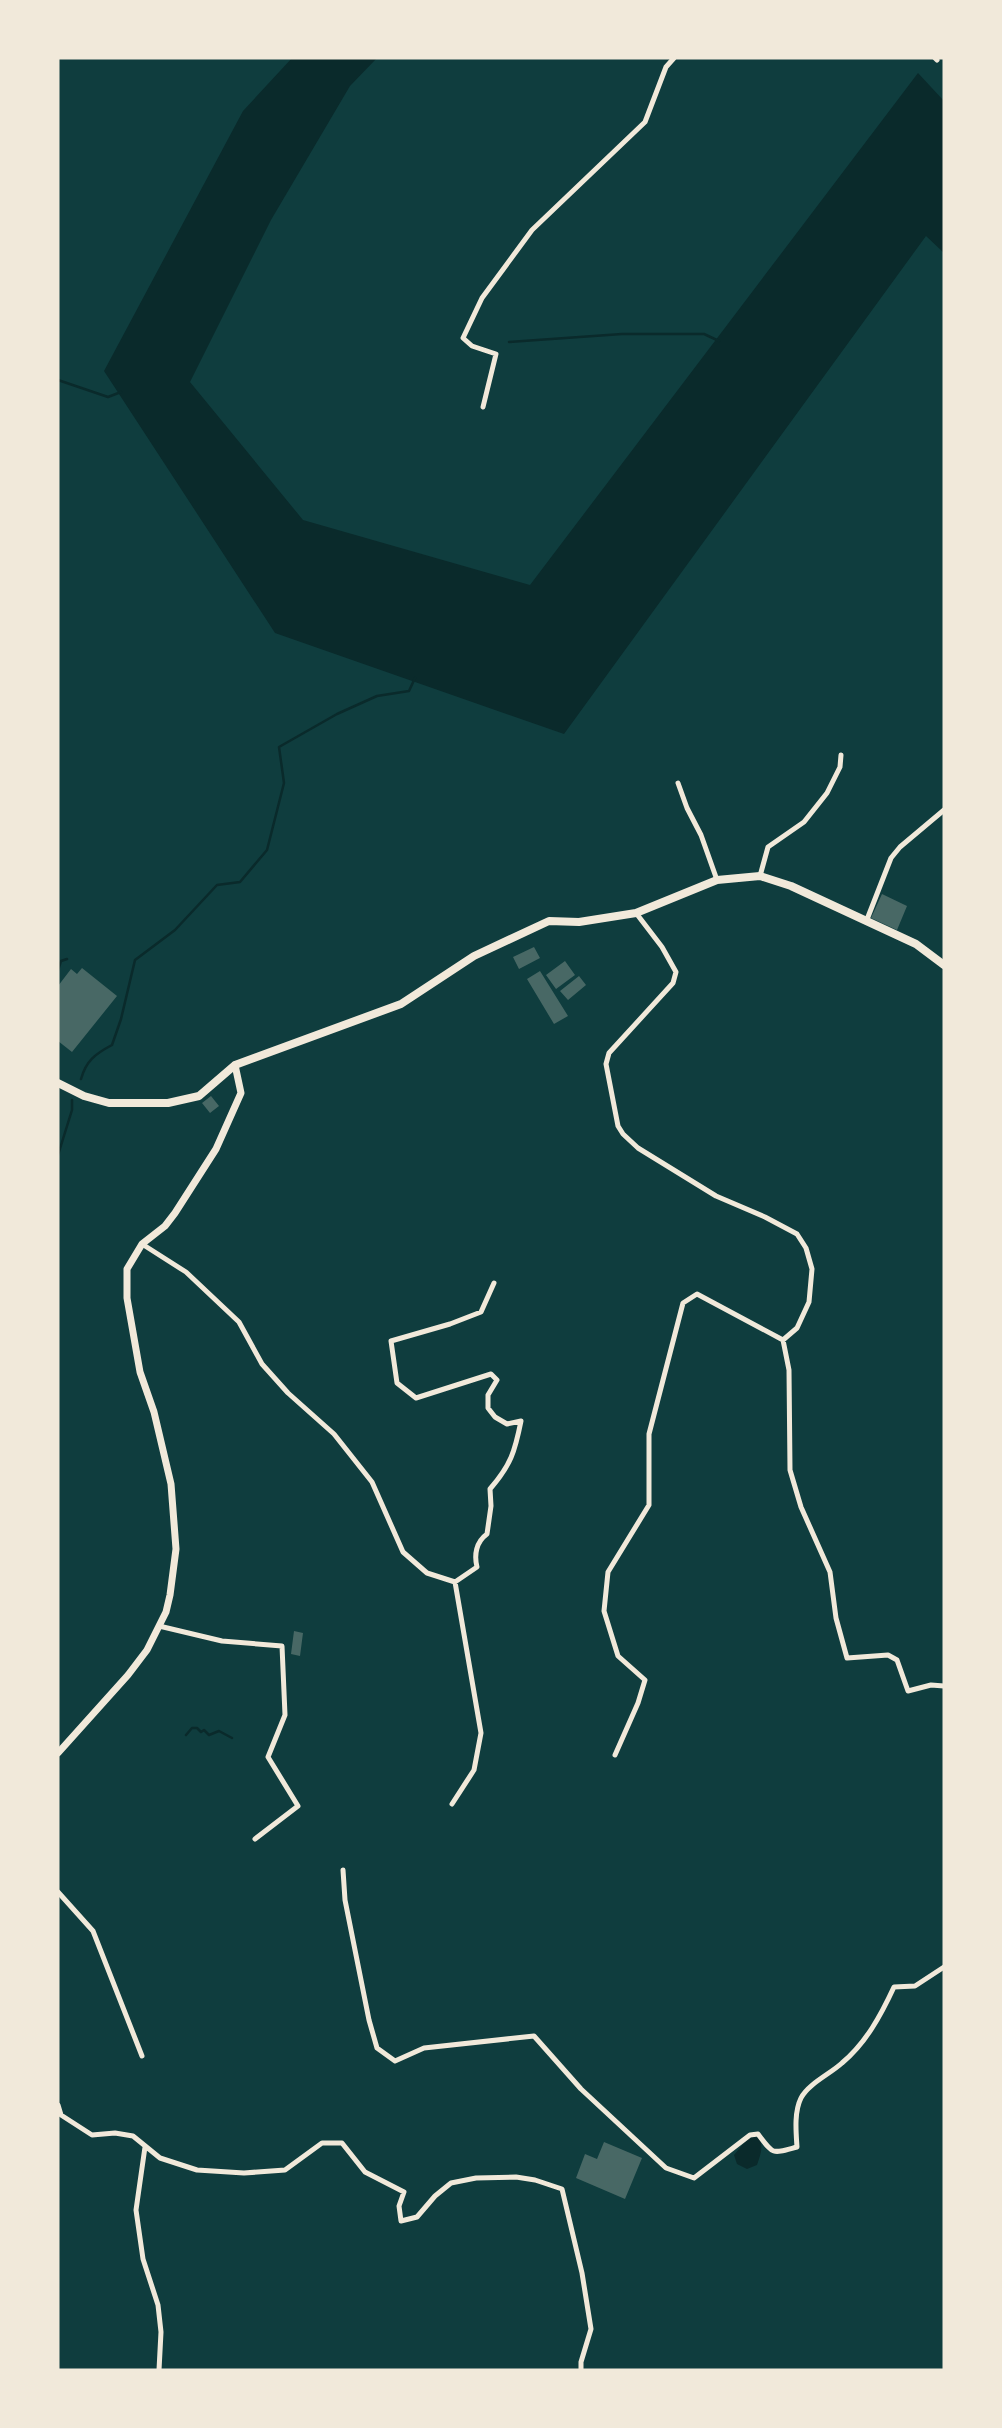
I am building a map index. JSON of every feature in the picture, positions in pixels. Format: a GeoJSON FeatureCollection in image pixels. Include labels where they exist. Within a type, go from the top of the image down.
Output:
{"type":"FeatureCollection","features":[{"type":"Feature","properties":{"kind":"main road"},"geometry":{"type":"LineString","coordinates":[[58,1083],[84,1096],[109,1102],[168,1102],[199,1096],[235,1065],[401,1004],[474,956],[549,921],[579,922],[636,913],[717,880],[760,876],[791,886],[916,944],[944,965]]}},
{"type":"Feature","properties":{"kind":"main road"},"geometry":{"type":"LineString","coordinates":[[58,1753],[147,1650],[170,1595],[176,1549],[171,1484],[154,1412],[140,1372],[127,1298],[127,1269],[142,1244],[165,1226],[216,1149],[240,1093],[235,1065]]}},
{"type":"Feature","properties":{"kind":"street"},"geometry":{"type":"LineString","coordinates":[[483,407],[496,354],[472,345],[463,338],[482,298],[532,230],[645,122],[666,68],[674,58]]}},
{"type":"Feature","properties":{"kind":"street"},"geometry":{"type":"LineString","coordinates":[[760,876],[762,860],[768,847],[804,822],[827,793],[840,767],[841,755]]}},
{"type":"Feature","properties":{"kind":"street"},"geometry":{"type":"LineString","coordinates":[[678,783],[717,880]]}},
{"type":"Feature","properties":{"kind":"street"},"geometry":{"type":"LineString","coordinates":[[866,922],[891,858],[900,847],[944,810]]}},
{"type":"Feature","properties":{"kind":"street"},"geometry":{"type":"LineString","coordinates":[[636,913],[662,947],[676,972],[673,983],[657,1003],[609,1053],[606,1064],[618,1126],[638,1148],[716,1196],[797,1234],[806,1248],[812,1269],[809,1302],[797,1328],[783,1340]]}},
{"type":"Feature","properties":{"kind":"street"},"geometry":{"type":"LineString","coordinates":[[142,1244],[186,1272],[239,1322],[262,1364],[288,1393],[334,1434],[372,1482],[403,1552],[427,1573],[455,1582]]}},
{"type":"Feature","properties":{"kind":"street"},"geometry":{"type":"LineString","coordinates":[[455,1582],[477,1567],[475,1556],[480,1538],[487,1534],[491,1506],[490,1489],[513,1458],[521,1420],[507,1424],[495,1417],[488,1408],[488,1395],[497,1380],[491,1374],[416,1398],[397,1383],[391,1342],[481,1312],[494,1283]]}},
{"type":"Feature","properties":{"kind":"street"},"geometry":{"type":"LineString","coordinates":[[615,1755],[645,1680],[618,1656],[612,1642],[604,1611],[608,1572],[649,1505],[649,1434],[683,1303],[697,1294],[783,1340]]}},
{"type":"Feature","properties":{"kind":"street"},"geometry":{"type":"LineString","coordinates":[[783,1340],[789,1370],[790,1470],[801,1507],[830,1572],[836,1618],[847,1658],[888,1655],[897,1660],[908,1691],[931,1685],[944,1686]]}},
{"type":"Feature","properties":{"kind":"street"},"geometry":{"type":"LineString","coordinates":[[452,1804],[474,1770],[481,1733],[455,1582]]}},
{"type":"Feature","properties":{"kind":"street"},"geometry":{"type":"LineString","coordinates":[[159,1626],[222,1641],[282,1646],[285,1715],[268,1757],[298,1806],[255,1839]]}},
{"type":"Feature","properties":{"kind":"street"},"geometry":{"type":"LineString","coordinates":[[343,1870],[345,1900],[377,2048],[395,2061],[424,2048],[534,2036],[581,2090],[666,2168],[694,2178],[750,2135],[758,2134],[769,2150],[776,2152],[797,2147],[796,2132],[801,2098],[845,2061],[878,2022],[894,1987],[915,1986],[944,1967]]}},
{"type":"Feature","properties":{"kind":"street"},"geometry":{"type":"LineString","coordinates":[[58,1892],[93,1931],[142,2056]]}},
{"type":"Feature","properties":{"kind":"street"},"geometry":{"type":"LineString","coordinates":[[58,2105],[61,2115],[92,2135],[115,2133],[133,2136],[160,2158],[197,2170],[244,2173],[285,2170],[322,2143],[342,2143],[365,2172],[404,2192],[400,2206],[401,2221],[417,2217],[435,2196],[451,2183],[463,2180],[516,2177],[562,2189],[582,2273],[591,2329],[581,2362],[582,2370]]}},
{"type":"Feature","properties":{"kind":"street"},"geometry":{"type":"LineString","coordinates":[[145,2147],[135,2210],[143,2259],[158,2305],[161,2332],[159,2370]]}},
{"type":"Feature","properties":{"kind":"water"},"geometry":{"type":"Polygon","coordinates":[[[292,58],[377,58],[350,86],[271,220],[190,382],[303,520],[530,585],[918,73],[944,101],[944,253],[926,236],[564,734],[275,633],[104,371],[243,111],[292,58]]]}},
{"type":"Feature","properties":{"kind":"water"},"geometry":{"type":"Polygon","coordinates":[[[754,2137],[760,2141],[760,2155],[757,2165],[747,2169],[737,2164],[734,2155],[748,2138],[754,2137]]]}},
{"type":"Feature","properties":{"kind":"building"},"geometry":{"type":"Polygon","coordinates":[[[882,894],[907,906],[897,930],[871,918],[882,894]]]}},
{"type":"Feature","properties":{"kind":"building"},"geometry":{"type":"Polygon","coordinates":[[[534,947],[540,958],[519,969],[513,957],[534,947]]]}},
{"type":"Feature","properties":{"kind":"building"},"geometry":{"type":"Polygon","coordinates":[[[565,961],[575,975],[556,989],[546,975],[565,961]]]}},
{"type":"Feature","properties":{"kind":"building"},"geometry":{"type":"Polygon","coordinates":[[[82,968],[117,996],[72,1052],[58,1041],[58,986],[71,969],[77,974],[82,968]]]}},
{"type":"Feature","properties":{"kind":"building"},"geometry":{"type":"Polygon","coordinates":[[[540,971],[568,1016],[554,1024],[527,979],[540,971]]]}},
{"type":"Feature","properties":{"kind":"building"},"geometry":{"type":"Polygon","coordinates":[[[579,976],[586,985],[568,1000],[560,991],[579,976]]]}},
{"type":"Feature","properties":{"kind":"building"},"geometry":{"type":"Polygon","coordinates":[[[211,1096],[219,1106],[210,1113],[202,1103],[211,1096]]]}},
{"type":"Feature","properties":{"kind":"building"},"geometry":{"type":"Polygon","coordinates":[[[294,1631],[303,1633],[300,1656],[291,1654],[294,1631]]]}},
{"type":"Feature","properties":{"kind":"building"},"geometry":{"type":"Polygon","coordinates":[[[604,2142],[642,2158],[625,2199],[576,2178],[585,2154],[597,2159],[604,2142]]]}},
{"type":"Feature","properties":{"kind":"waterway"},"geometry":{"type":"LineString","coordinates":[[509,342],[622,334],[704,334],[719,341]]}},
{"type":"Feature","properties":{"kind":"waterway"},"geometry":{"type":"LineString","coordinates":[[58,380],[108,397],[121,392]]}},
{"type":"Feature","properties":{"kind":"waterway"},"geometry":{"type":"LineString","coordinates":[[81,1079],[92,1059],[112,1045],[135,960],[175,930],[217,885],[240,882],[267,850],[284,783],[279,747],[337,714],[377,696],[409,691],[415,678]]}},
{"type":"Feature","properties":{"kind":"waterway"},"geometry":{"type":"LineString","coordinates":[[58,970],[61,961],[67,959]]}},
{"type":"Feature","properties":{"kind":"waterway"},"geometry":{"type":"LineString","coordinates":[[58,1155],[72,1110],[72,1100]]}},
{"type":"Feature","properties":{"kind":"waterway"},"geometry":{"type":"LineString","coordinates":[[186,1735],[192,1728],[197,1728],[209,1735],[219,1731],[232,1738]]}}]}
